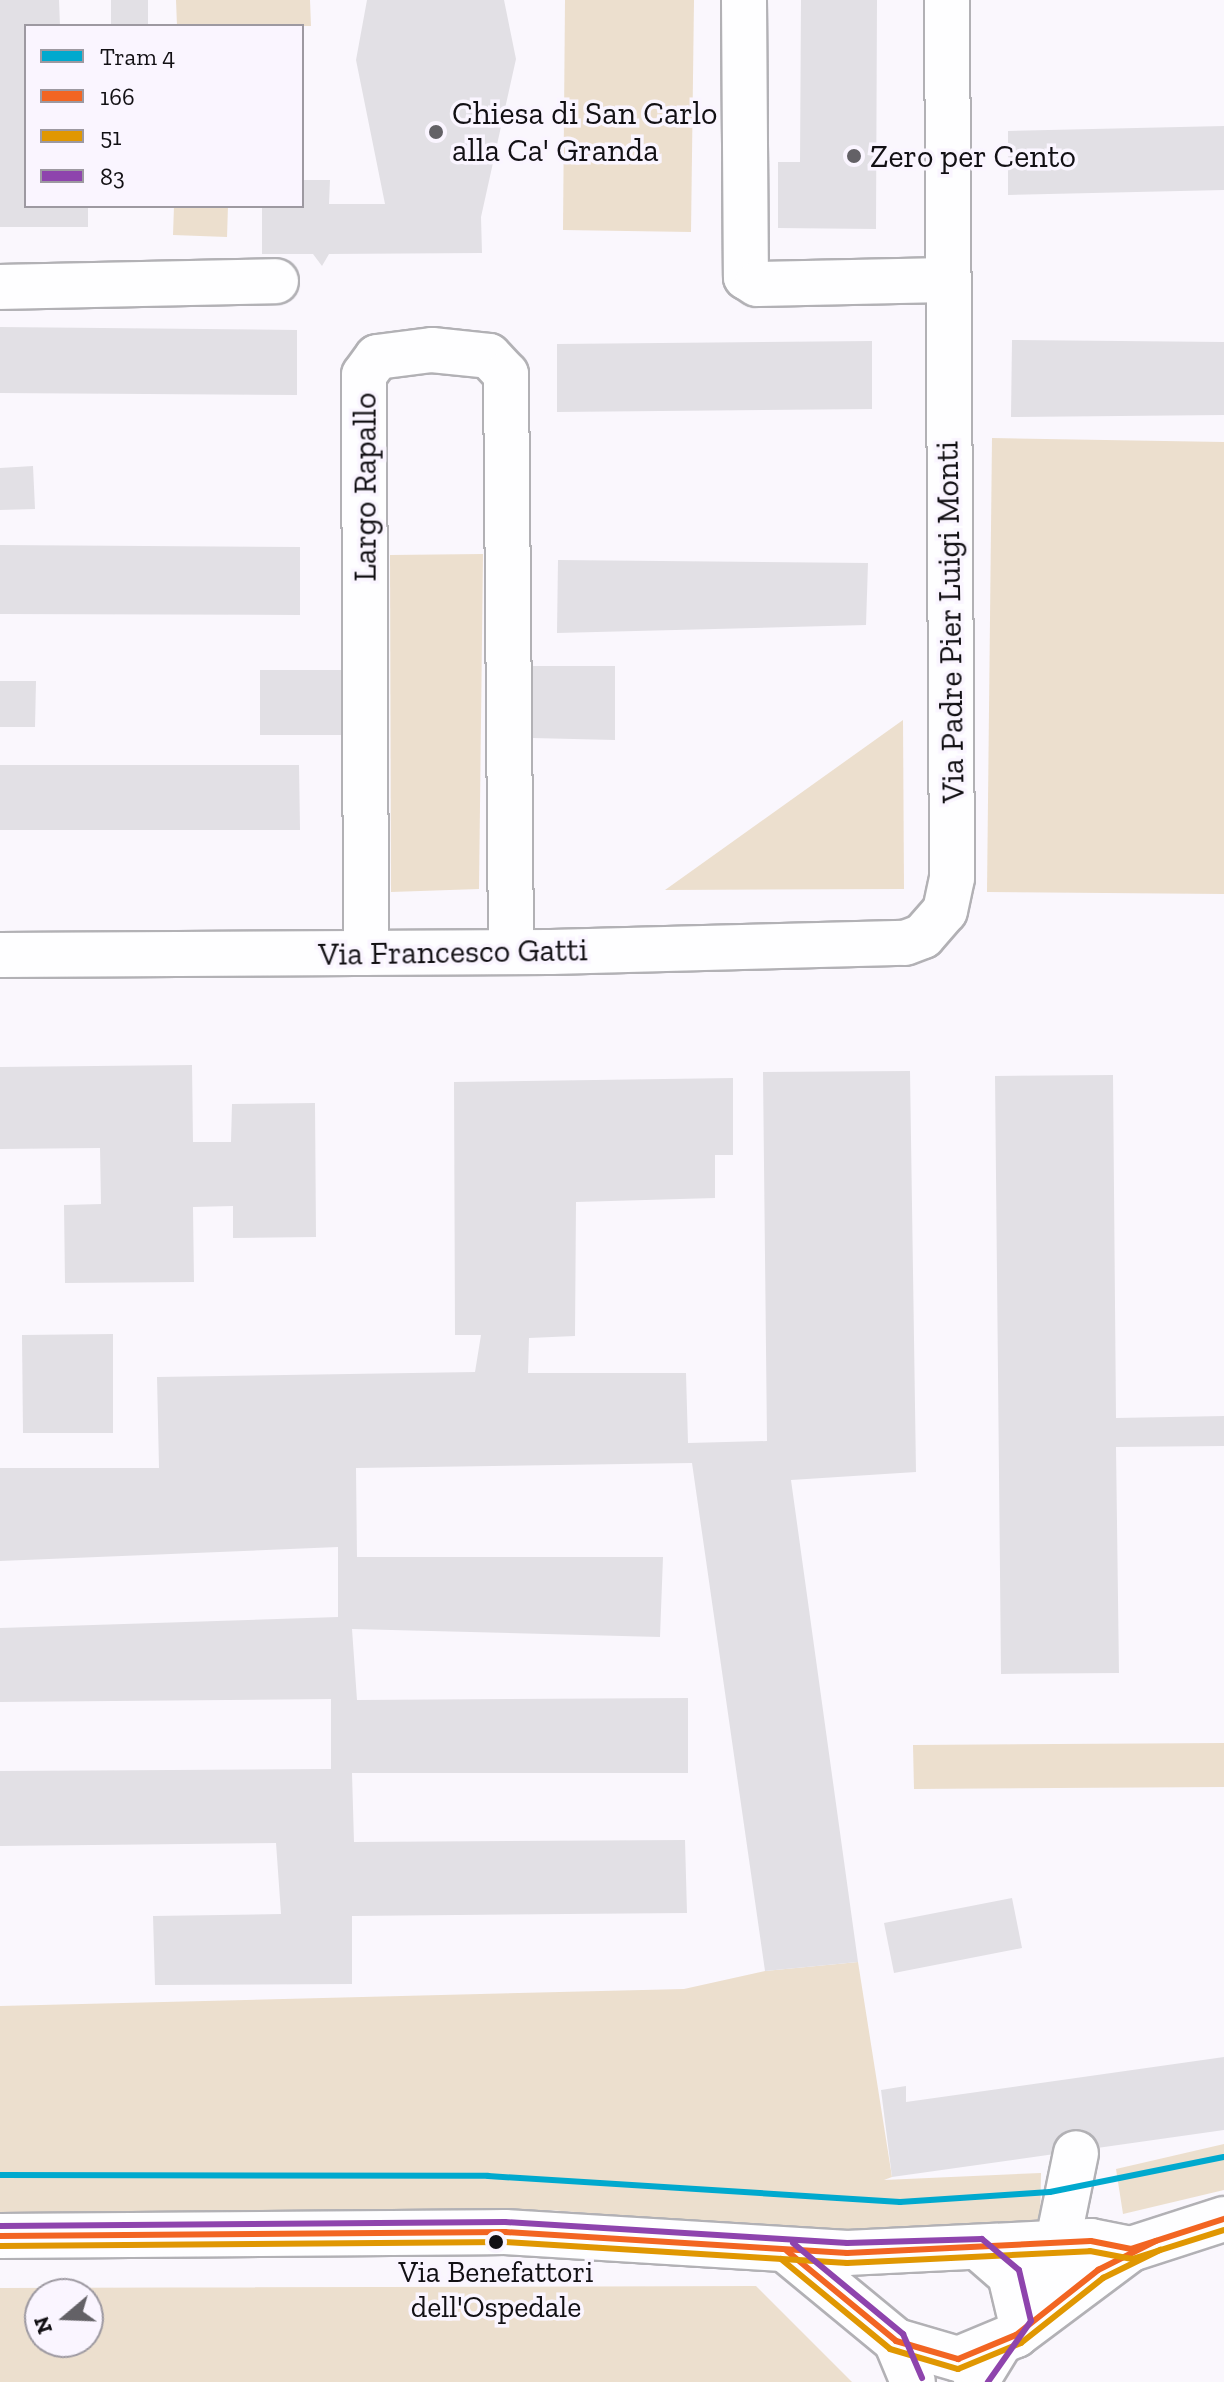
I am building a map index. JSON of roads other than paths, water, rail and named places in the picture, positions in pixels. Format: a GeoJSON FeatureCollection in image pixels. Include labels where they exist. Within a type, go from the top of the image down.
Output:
{"type":"FeatureCollection","features":[{"type":"Feature","properties":{"kind":"street"},"geometry":{"type":"LineString","coordinates":[[744,0],[746,277],[757,284],[947,280]]}},
{"type":"Feature","properties":{"kind":"street","name":"Via Padre Pier Luigi Monti"},"geometry":{"type":"LineString","coordinates":[[905,943],[923,936],[945,911],[952,878],[947,0]]}},
{"type":"Feature","properties":{"kind":"street"},"geometry":{"type":"LineString","coordinates":[[0,287],[276,281]]}},
{"type":"Feature","properties":{"kind":"street","name":"Largo Rapallo"},"geometry":{"type":"LineString","coordinates":[[366,953],[364,375],[377,357],[432,350],[489,356],[506,374],[511,952]]}},
{"type":"Feature","properties":{"kind":"street","name":"Via Francesco Gatti"},"geometry":{"type":"LineString","coordinates":[[0,955],[511,952],[905,943]]}},
{"type":"Feature","properties":{"kind":"street"},"geometry":{"type":"LineString","coordinates":[[976,2382],[1044,2292],[1060,2243],[1076,2153]]}},
{"type":"Feature","properties":{"kind":"street"},"geometry":{"type":"LineString","coordinates":[[787,2251],[882,2330],[958,2359],[1013,2333],[1131,2249],[1224,2219]]}},
{"type":"Feature","properties":{"kind":"street"},"geometry":{"type":"LineString","coordinates":[[0,2236],[505,2232],[787,2251],[980,2249],[1060,2243],[1131,2249]]}},
{"type":"Feature","properties":{"kind":"street"},"geometry":{"type":"LineString","coordinates":[[980,2249],[1010,2275],[1013,2333]]}},
{"type":"Feature","properties":{"kind":"street"},"geometry":{"type":"LineString","coordinates":[[913,2382],[882,2330],[880,2282],[925,2250]]}},
{"type":"Feature","properties":{"kind":"tram line","name":"4"},"geometry":{"type":"LineString","coordinates":[[0,2175],[488,2176],[900,2202],[1050,2192],[1224,2157]]}},
{"type":"Feature","properties":{"kind":"place","name":"Chiesa di San Carlo alla Ca' Granda"},"geometry":{"type":"Point","coordinates":[436,132]}},
{"type":"Feature","properties":{"kind":"place","name":"Zero per Cento"},"geometry":{"type":"Point","coordinates":[854,156]}},
{"type":"Feature","properties":{"kind":"place","name":"Via Benefattori dell'Ospedale"},"geometry":{"type":"Point","coordinates":[496,2242]}}]}
